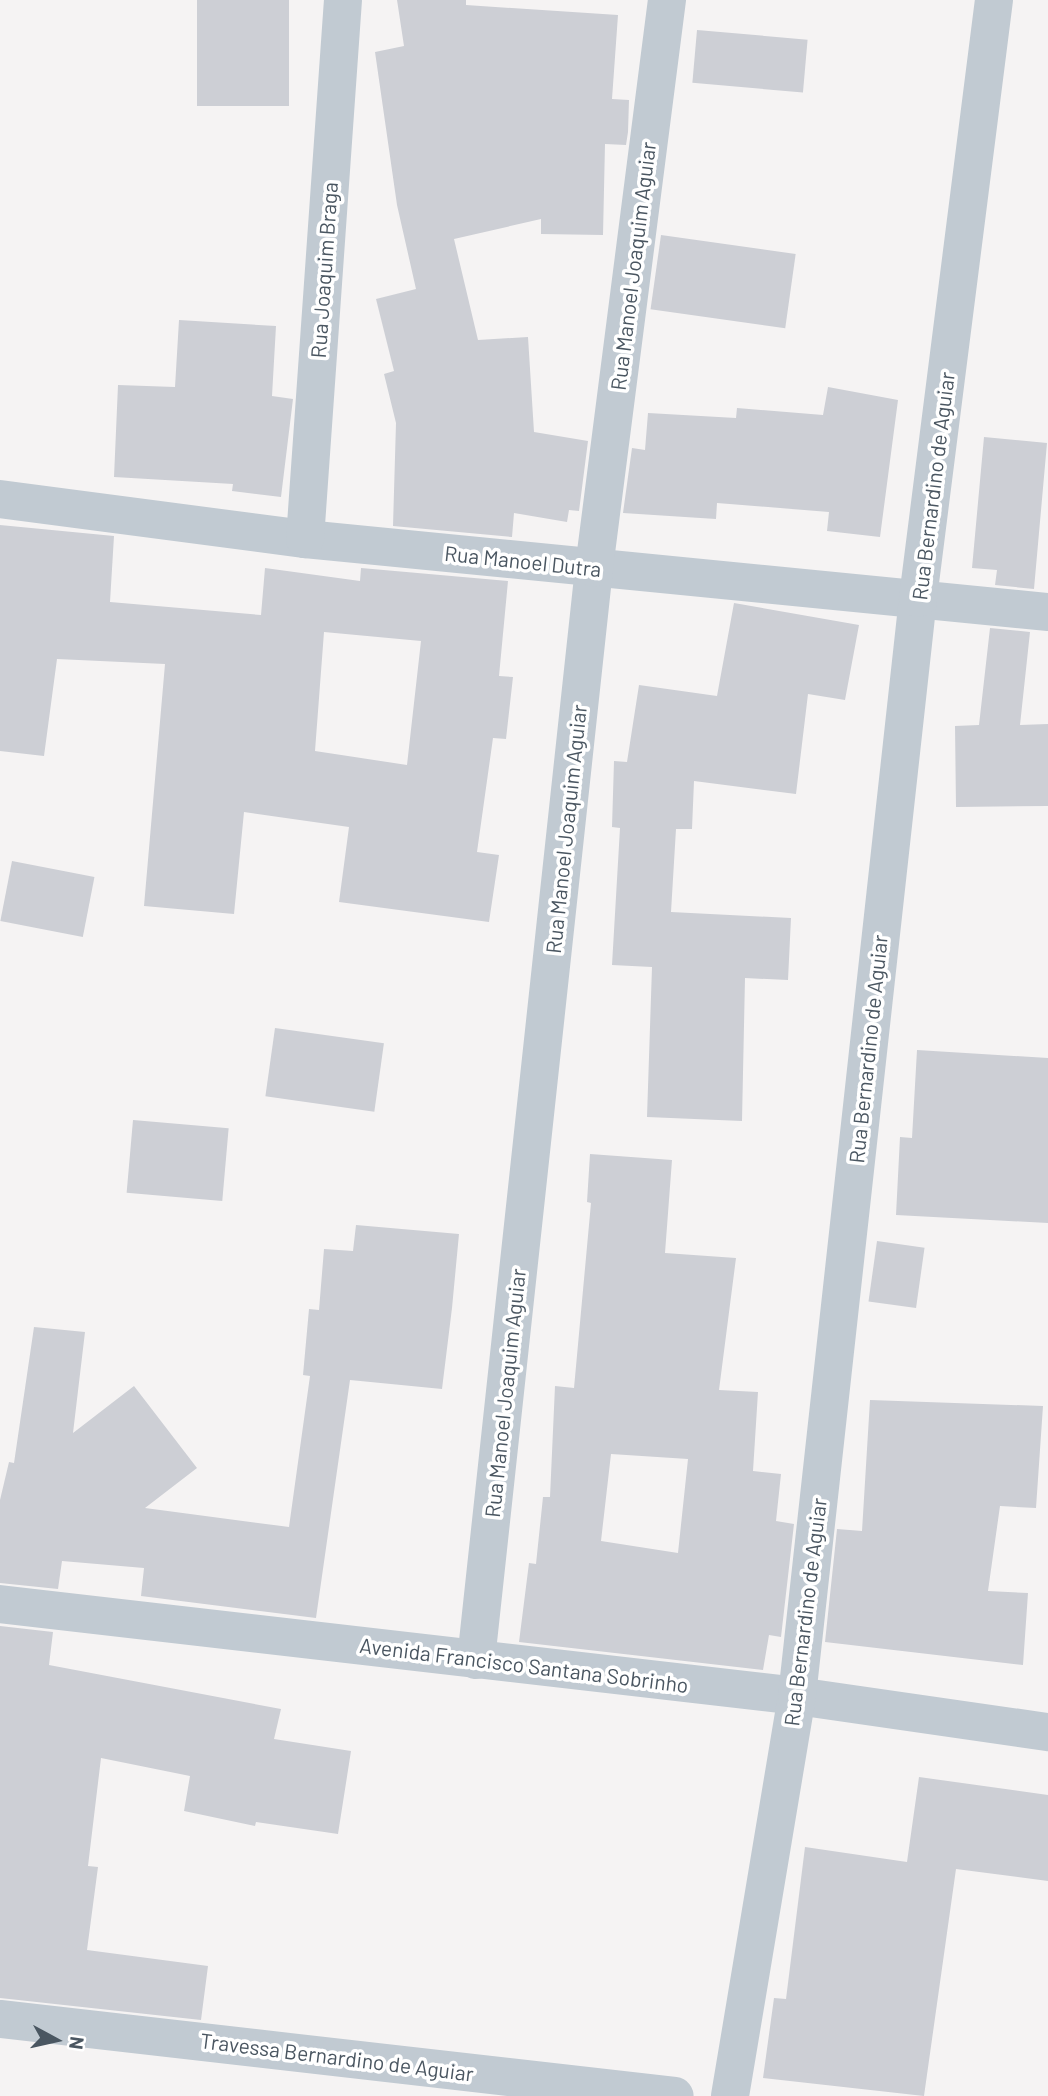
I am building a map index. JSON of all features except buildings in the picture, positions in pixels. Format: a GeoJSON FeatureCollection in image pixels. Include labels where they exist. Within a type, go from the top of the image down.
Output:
{"type":"FeatureCollection","features":[{"type":"Feature","properties":{"kind":"street","name":"Rua Joaquim Braga"},"geometry":{"type":"LineString","coordinates":[[305,540],[343,0]]}},
{"type":"Feature","properties":{"kind":"street","name":"Rua Manoel Joaquim Aguiar"},"geometry":{"type":"LineString","coordinates":[[476,1660],[594,568],[667,0]]}},
{"type":"Feature","properties":{"kind":"street","name":"Rua Bernardino de Aguiar"},"geometry":{"type":"LineString","coordinates":[[730,2096],[797,1696],[918,598],[994,0]]}},
{"type":"Feature","properties":{"kind":"street","name":"Rua Manoel Dutra"},"geometry":{"type":"LineString","coordinates":[[0,499],[305,540],[1048,612]]}},
{"type":"Feature","properties":{"kind":"street","name":"Avenida Francisco Santana Sobrinho"},"geometry":{"type":"LineString","coordinates":[[0,1604],[797,1696],[1048,1731]]}},
{"type":"Feature","properties":{"kind":"street","name":"Travessa Bernardino de Aguiar"},"geometry":{"type":"LineString","coordinates":[[0,2018],[675,2096]]}}]}
